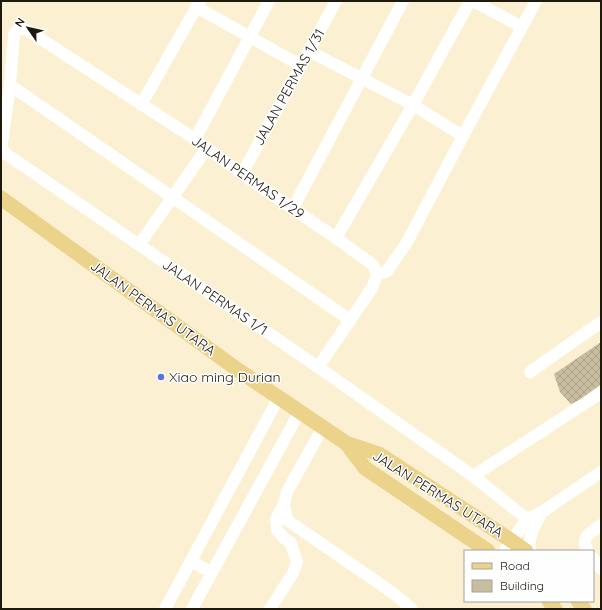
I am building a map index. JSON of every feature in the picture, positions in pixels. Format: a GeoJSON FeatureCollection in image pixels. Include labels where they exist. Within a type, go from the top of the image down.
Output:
{"type":"FeatureCollection","features":[{"type":"Feature","properties":{"kind":"main road","name":"JALAN PERMAS UTARA"},"geometry":{"type":"LineString","coordinates":[[1,198],[238,370],[346,443],[379,454],[509,546],[523,550]]}},
{"type":"Feature","properties":{"kind":"main road","name":"JALAN PERMAS UTARA"},"geometry":{"type":"LineString","coordinates":[[346,443],[365,468],[487,550]]}},
{"type":"Feature","properties":{"kind":"street"},"geometry":{"type":"LineString","coordinates":[[195,139],[269,1]]}},
{"type":"Feature","properties":{"kind":"street","name":"JALAN PERMAS 1/31"},"geometry":{"type":"LineString","coordinates":[[242,174],[336,1]]}},
{"type":"Feature","properties":{"kind":"street"},"geometry":{"type":"LineString","coordinates":[[293,208],[403,1]]}},
{"type":"Feature","properties":{"kind":"street"},"geometry":{"type":"LineString","coordinates":[[336,238],[471,1],[522,27]]}},
{"type":"Feature","properties":{"kind":"street"},"geometry":{"type":"LineString","coordinates":[[318,367],[372,288],[377,275],[387,271],[406,244],[536,1]]}},
{"type":"Feature","properties":{"kind":"street"},"geometry":{"type":"LineString","coordinates":[[141,105],[198,4],[250,37],[300,65]]}},
{"type":"Feature","properties":{"kind":"street","name":"JALAN PERMAS 1/29"},"geometry":{"type":"LineString","coordinates":[[19,28],[27,30],[195,139],[242,174],[373,265],[377,275]]}},
{"type":"Feature","properties":{"kind":"street","name":"JALAN PERMAS 1/1"},"geometry":{"type":"LineString","coordinates":[[19,28],[14,34],[10,85],[2,144],[3,151],[6,154],[318,367],[473,476],[527,519]]}},
{"type":"Feature","properties":{"kind":"street"},"geometry":{"type":"LineString","coordinates":[[309,50],[413,104],[463,136]]}},
{"type":"Feature","properties":{"kind":"street"},"geometry":{"type":"LineString","coordinates":[[10,85],[350,320]]}},
{"type":"Feature","properties":{"kind":"street"},"geometry":{"type":"LineString","coordinates":[[139,245],[207,148]]}},
{"type":"Feature","properties":{"kind":"street"},"geometry":{"type":"LineString","coordinates":[[530,372],[601,322]]}},
{"type":"Feature","properties":{"kind":"street"},"geometry":{"type":"LineString","coordinates":[[473,476],[601,393]]}},
{"type":"Feature","properties":{"kind":"street"},"geometry":{"type":"LineString","coordinates":[[165,609],[279,397]]}},
{"type":"Feature","properties":{"kind":"street"},"geometry":{"type":"LineString","coordinates":[[192,609],[300,411]]}},
{"type":"Feature","properties":{"kind":"street"},"geometry":{"type":"LineString","coordinates":[[270,609],[293,573],[297,562],[291,543],[277,530],[276,519],[284,504],[287,492],[323,427]]}},
{"type":"Feature","properties":{"kind":"street"},"geometry":{"type":"LineString","coordinates":[[509,546],[527,519],[542,512],[601,472]]}},
{"type":"Feature","properties":{"kind":"street"},"geometry":{"type":"LineString","coordinates":[[284,504],[287,520],[393,593],[412,609]]}},
{"type":"Feature","properties":{"kind":"street"},"geometry":{"type":"LineString","coordinates":[[530,550],[530,536],[542,512]]}},
{"type":"Feature","properties":{"kind":"street"},"geometry":{"type":"LineString","coordinates":[[587,550],[585,547],[585,538],[589,533],[601,525]]}},
{"type":"Feature","properties":{"kind":"street"},"geometry":{"type":"LineString","coordinates":[[594,559],[601,569]]}},
{"type":"Feature","properties":{"kind":"street"},"geometry":{"type":"LineString","coordinates":[[191,561],[212,573]]}},
{"type":"Feature","properties":{"kind":"building"},"geometry":{"type":"Polygon","coordinates":[[[601,342],[601,384],[581,399],[571,404],[560,392],[554,374],[601,342]]]}},
{"type":"Feature","properties":{"kind":"place","name":"Xiao ming Durian"},"geometry":{"type":"Point","coordinates":[161,377]}}]}
